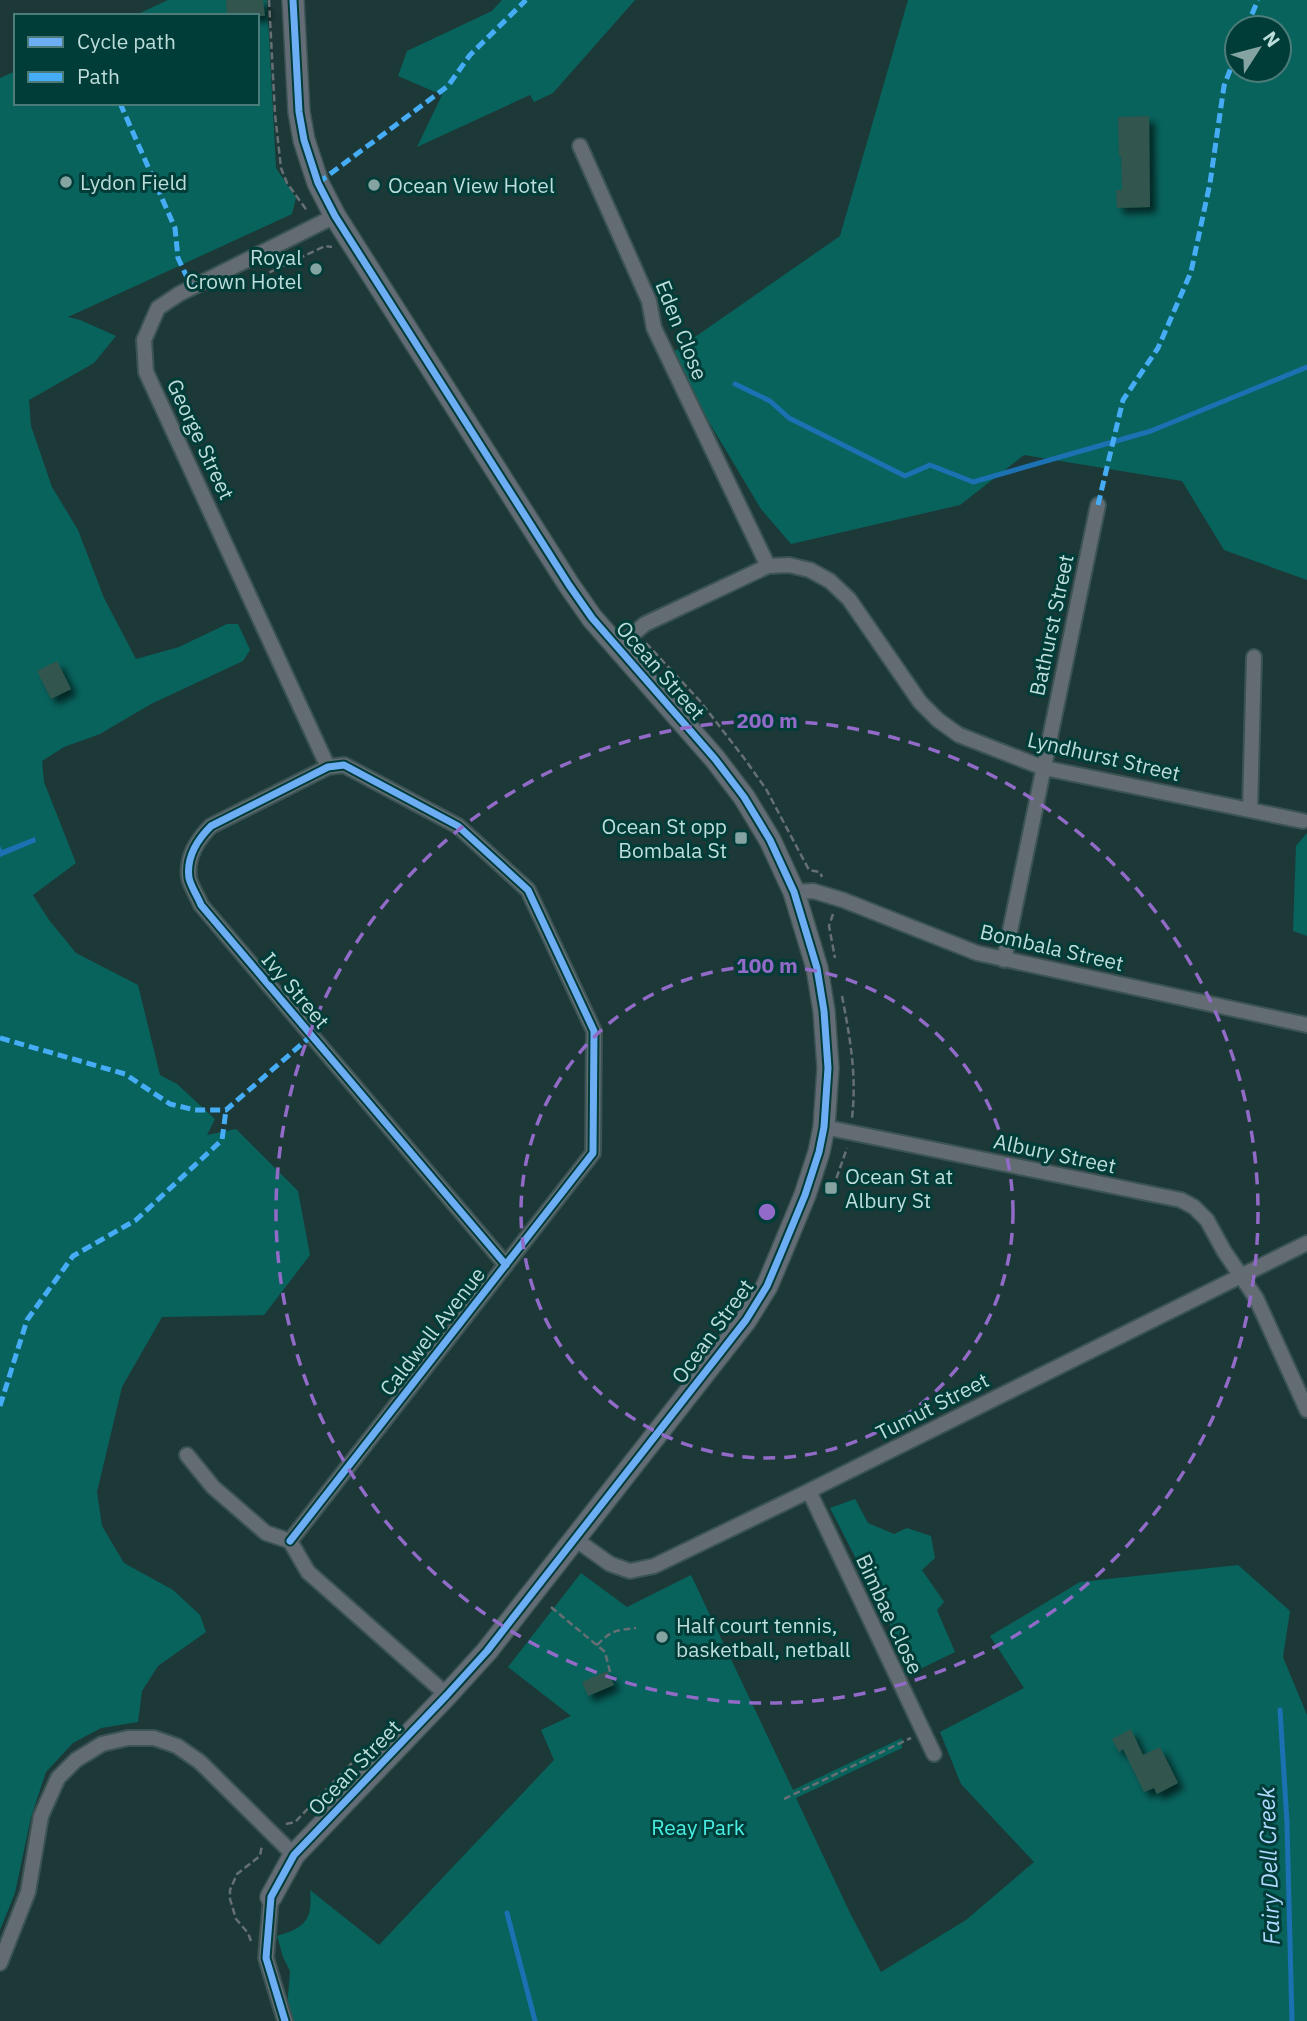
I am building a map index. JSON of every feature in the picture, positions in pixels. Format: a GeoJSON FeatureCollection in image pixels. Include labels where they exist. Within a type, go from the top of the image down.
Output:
{"type":"FeatureCollection","features":[{"type":"Feature","properties":{"kind":"street","name":"Ocean Street"},"geometry":{"type":"LineString","coordinates":[[285,2021],[265,1958],[271,1897],[294,1855],[487,1651],[746,1320],[766,1286],[805,1195],[819,1152],[824,1127],[828,1068],[824,1011],[817,968],[794,892],[770,840],[744,797],[696,737],[592,618],[569,585],[335,216],[318,183],[304,140],[299,112],[293,0]]}},
{"type":"Feature","properties":{"kind":"street","name":"Eden Close"},"geometry":{"type":"LineString","coordinates":[[579,145],[649,301],[654,328],[768,566]]}},
{"type":"Feature","properties":{"kind":"street","name":"George Street"},"geometry":{"type":"LineString","coordinates":[[328,767],[146,372],[144,340],[158,308],[179,294],[335,216]]}},
{"type":"Feature","properties":{"kind":"street","name":"Bathurst Street"},"geometry":{"type":"LineString","coordinates":[[1004,960],[1098,505]]}},
{"type":"Feature","properties":{"kind":"street","name":"Lyndhurst Street"},"geometry":{"type":"LineString","coordinates":[[617,648],[645,624],[768,566],[789,565],[810,570],[830,581],[849,598],[920,702],[938,720],[959,735],[1044,768],[1303,821]]}},
{"type":"Feature","properties":{"kind":"street"},"geometry":{"type":"LineString","coordinates":[[1250,810],[1254,657]]}},
{"type":"Feature","properties":{"kind":"street","name":"Caldwell Avenue"},"geometry":{"type":"LineString","coordinates":[[290,1541],[593,1153],[594,1031],[528,890],[458,825],[344,765],[328,767]]}},
{"type":"Feature","properties":{"kind":"street","name":"Ivy Street"},"geometry":{"type":"LineString","coordinates":[[328,767],[211,826],[197,841],[190,858],[190,878],[201,905],[506,1265]]}},
{"type":"Feature","properties":{"kind":"street","name":"Bombala Street"},"geometry":{"type":"LineString","coordinates":[[794,892],[813,891],[977,953],[1307,1025]]}},
{"type":"Feature","properties":{"kind":"street","name":"Albury Street"},"geometry":{"type":"LineString","coordinates":[[824,1127],[1181,1200],[1194,1207],[1207,1220],[1256,1298],[1307,1410]]}},
{"type":"Feature","properties":{"kind":"street","name":"Tumut Street"},"geometry":{"type":"LineString","coordinates":[[575,1539],[610,1564],[630,1571],[654,1566],[1307,1243]]}},
{"type":"Feature","properties":{"kind":"street"},"geometry":{"type":"LineString","coordinates":[[187,1455],[213,1487],[266,1533],[290,1541],[308,1572],[447,1695]]}},
{"type":"Feature","properties":{"kind":"street","name":"Bimbae Close"},"geometry":{"type":"LineString","coordinates":[[809,1491],[934,1754]]}},
{"type":"Feature","properties":{"kind":"street"},"geometry":{"type":"LineString","coordinates":[[0,1963],[28,1892],[41,1816],[58,1779],[76,1760],[102,1744],[128,1738],[155,1738],[177,1746],[200,1762],[294,1855]]}},
{"type":"Feature","properties":{"kind":"path"},"geometry":{"type":"LineString","coordinates":[[260,277],[325,246],[333,247]]}},
{"type":"Feature","properties":{"kind":"path"},"geometry":{"type":"LineString","coordinates":[[634,634],[650,646],[700,701],[766,789],[809,870],[820,872],[834,915],[829,926],[836,964]]}},
{"type":"Feature","properties":{"kind":"path"},"geometry":{"type":"LineString","coordinates":[[833,1188],[846,1154],[856,1087],[841,988]]}},
{"type":"Feature","properties":{"kind":"path"},"geometry":{"type":"LineString","coordinates":[[551,1607],[606,1652],[610,1672]]}},
{"type":"Feature","properties":{"kind":"path"},"geometry":{"type":"LineString","coordinates":[[597,1645],[608,1634],[621,1628],[636,1628]]}},
{"type":"Feature","properties":{"kind":"path"},"geometry":{"type":"LineString","coordinates":[[784,1798],[923,1731]]}},
{"type":"Feature","properties":{"kind":"path"},"geometry":{"type":"LineString","coordinates":[[251,1949],[248,1933],[232,1910],[230,1890],[237,1874],[260,1856],[262,1845],[267,1840]]}},
{"type":"Feature","properties":{"kind":"green space"},"geometry":{"type":"Polygon","coordinates":[[[168,0],[267,0],[276,168],[296,198],[292,214],[68,317],[116,336],[94,363],[29,400],[31,426],[52,487],[78,530],[104,598],[136,659],[179,647],[227,624],[238,624],[250,650],[243,661],[151,704],[100,734],[64,747],[42,761],[44,782],[76,863],[33,895],[76,953],[138,985],[160,1075],[177,1084],[215,1119],[207,1135],[236,1129],[298,1191],[310,1255],[264,1315],[162,1317],[122,1387],[97,1492],[102,1526],[124,1563],[173,1590],[200,1615],[206,1632],[158,1666],[142,1691],[138,1722],[101,1728],[73,1743],[46,1772],[31,1817],[15,1893],[0,1930],[0,78],[14,72],[14,105],[259,105],[259,14],[138,14],[168,0]]]}},
{"type":"Feature","properties":{"kind":"green space"},"geometry":{"type":"Polygon","coordinates":[[[502,0],[635,0],[553,93],[534,102],[530,95],[417,147],[442,95],[398,76],[407,51],[492,11],[502,0]]]}},
{"type":"Feature","properties":{"kind":"green space"},"geometry":{"type":"Polygon","coordinates":[[[908,0],[1307,0],[1307,580],[1224,550],[1182,481],[1024,455],[960,505],[791,544],[761,509],[669,355],[840,236],[908,0]]]}},
{"type":"Feature","properties":{"kind":"green space"},"geometry":{"type":"Polygon","coordinates":[[[1307,833],[1307,936],[1293,931],[1296,846],[1307,833]]]}},
{"type":"Feature","properties":{"kind":"green space"},"geometry":{"type":"Polygon","coordinates":[[[855,1499],[868,1523],[894,1534],[907,1528],[931,1536],[935,1558],[922,1570],[944,1602],[937,1610],[955,1652],[914,1672],[830,1508],[855,1499]]]}},
{"type":"Feature","properties":{"kind":"green space","name":"Reay Park"},"geometry":{"type":"Polygon","coordinates":[[[1238,1565],[1290,1611],[1283,1657],[1307,1715],[1307,2021],[286,2021],[290,1971],[277,1936],[294,1930],[305,1921],[310,1909],[310,1890],[379,1945],[554,1760],[541,1730],[571,1716],[508,1667],[581,1573],[627,1607],[691,1575],[793,1790],[902,1738],[902,1748],[796,1798],[881,1972],[966,1920],[1034,1862],[961,1784],[940,1732],[1024,1688],[990,1636],[1080,1582],[1238,1565]]]}},
{"type":"Feature","properties":{"kind":"water"},"geometry":{"type":"Polygon","coordinates":[[[35,837],[36,842],[0,857],[0,846],[2,850],[35,837]]]}},
{"type":"Feature","properties":{"kind":"building"},"geometry":{"type":"Polygon","coordinates":[[[226,0],[263,0],[265,16],[227,14],[226,0]]]}},
{"type":"Feature","properties":{"kind":"building"},"geometry":{"type":"Polygon","coordinates":[[[1149,116],[1150,207],[1117,208],[1116,190],[1122,190],[1118,117],[1149,116]]]}},
{"type":"Feature","properties":{"kind":"building"},"geometry":{"type":"Polygon","coordinates":[[[57,661],[71,689],[51,699],[37,671],[57,661]]]}},
{"type":"Feature","properties":{"kind":"building"},"geometry":{"type":"Polygon","coordinates":[[[607,1671],[614,1685],[588,1696],[582,1682],[607,1671]]]}},
{"type":"Feature","properties":{"kind":"building"},"geometry":{"type":"Polygon","coordinates":[[[1131,1729],[1143,1755],[1160,1747],[1178,1783],[1157,1794],[1154,1788],[1144,1792],[1123,1749],[1119,1752],[1112,1739],[1131,1729]]]}},
{"type":"Feature","properties":{"kind":"waterway"},"geometry":{"type":"LineString","coordinates":[[735,384],[770,401],[789,418],[905,476],[930,465],[973,482],[1151,431],[1307,367]]}},
{"type":"Feature","properties":{"kind":"waterway","name":"Fairy Dell Creek"},"geometry":{"type":"LineString","coordinates":[[1280,1710],[1287,1823],[1292,2021]]}},
{"type":"Feature","properties":{"kind":"waterway"},"geometry":{"type":"LineString","coordinates":[[507,1913],[535,2021]]}},
{"type":"Feature","properties":{"kind":"marked path"},"geometry":{"type":"LineString","coordinates":[[318,183],[448,86],[470,55],[526,0]]}},
{"type":"Feature","properties":{"kind":"marked path"},"geometry":{"type":"LineString","coordinates":[[1252,14],[1258,0]]}},
{"type":"Feature","properties":{"kind":"marked path"},"geometry":{"type":"LineString","coordinates":[[1098,505],[1123,400],[1158,348],[1191,272],[1210,183],[1225,84]]}},
{"type":"Feature","properties":{"kind":"marked path"},"geometry":{"type":"LineString","coordinates":[[121,105],[175,228],[178,258],[192,288]]}},
{"type":"Feature","properties":{"kind":"marked path"},"geometry":{"type":"LineString","coordinates":[[0,1038],[125,1074],[170,1104],[195,1110],[226,1110],[311,1036]]}},
{"type":"Feature","properties":{"kind":"marked path"},"geometry":{"type":"LineString","coordinates":[[0,1406],[27,1320],[73,1256],[136,1220],[222,1140],[226,1110]]}},
{"type":"Feature","properties":{"kind":"cycle path"},"geometry":{"type":"LineString","coordinates":[[285,2021],[266,1958],[271,1897],[294,1855],[487,1651],[746,1320],[767,1286],[805,1195],[819,1152],[824,1127],[828,1068],[824,1011],[817,968],[794,892],[770,840],[744,797],[715,759],[592,618],[569,585],[335,216],[318,183],[304,140],[299,112],[293,0]]}},
{"type":"Feature","properties":{"kind":"cycle path"},"geometry":{"type":"LineString","coordinates":[[290,1541],[593,1153],[594,1031],[528,890],[458,826],[344,765],[328,767],[211,826],[197,843],[189,863],[189,878],[201,905],[506,1265]]}},
{"type":"Feature","properties":{"kind":"place","name":"Lydon Field"},"geometry":{"type":"Point","coordinates":[66,182]}},
{"type":"Feature","properties":{"kind":"place","name":"Ocean View Hotel"},"geometry":{"type":"Point","coordinates":[374,185]}},
{"type":"Feature","properties":{"kind":"place","name":"Royal Crown Hotel"},"geometry":{"type":"Point","coordinates":[316,269]}},
{"type":"Feature","properties":{"kind":"place","name":"Ocean St opp Bombala St"},"geometry":{"type":"Point","coordinates":[741,838]}},
{"type":"Feature","properties":{"kind":"place","name":"Ocean St at Albury St"},"geometry":{"type":"Point","coordinates":[831,1188]}},
{"type":"Feature","properties":{"kind":"place","name":"Half court tennis, basketball, netball"},"geometry":{"type":"Point","coordinates":[662,1637]}}]}
